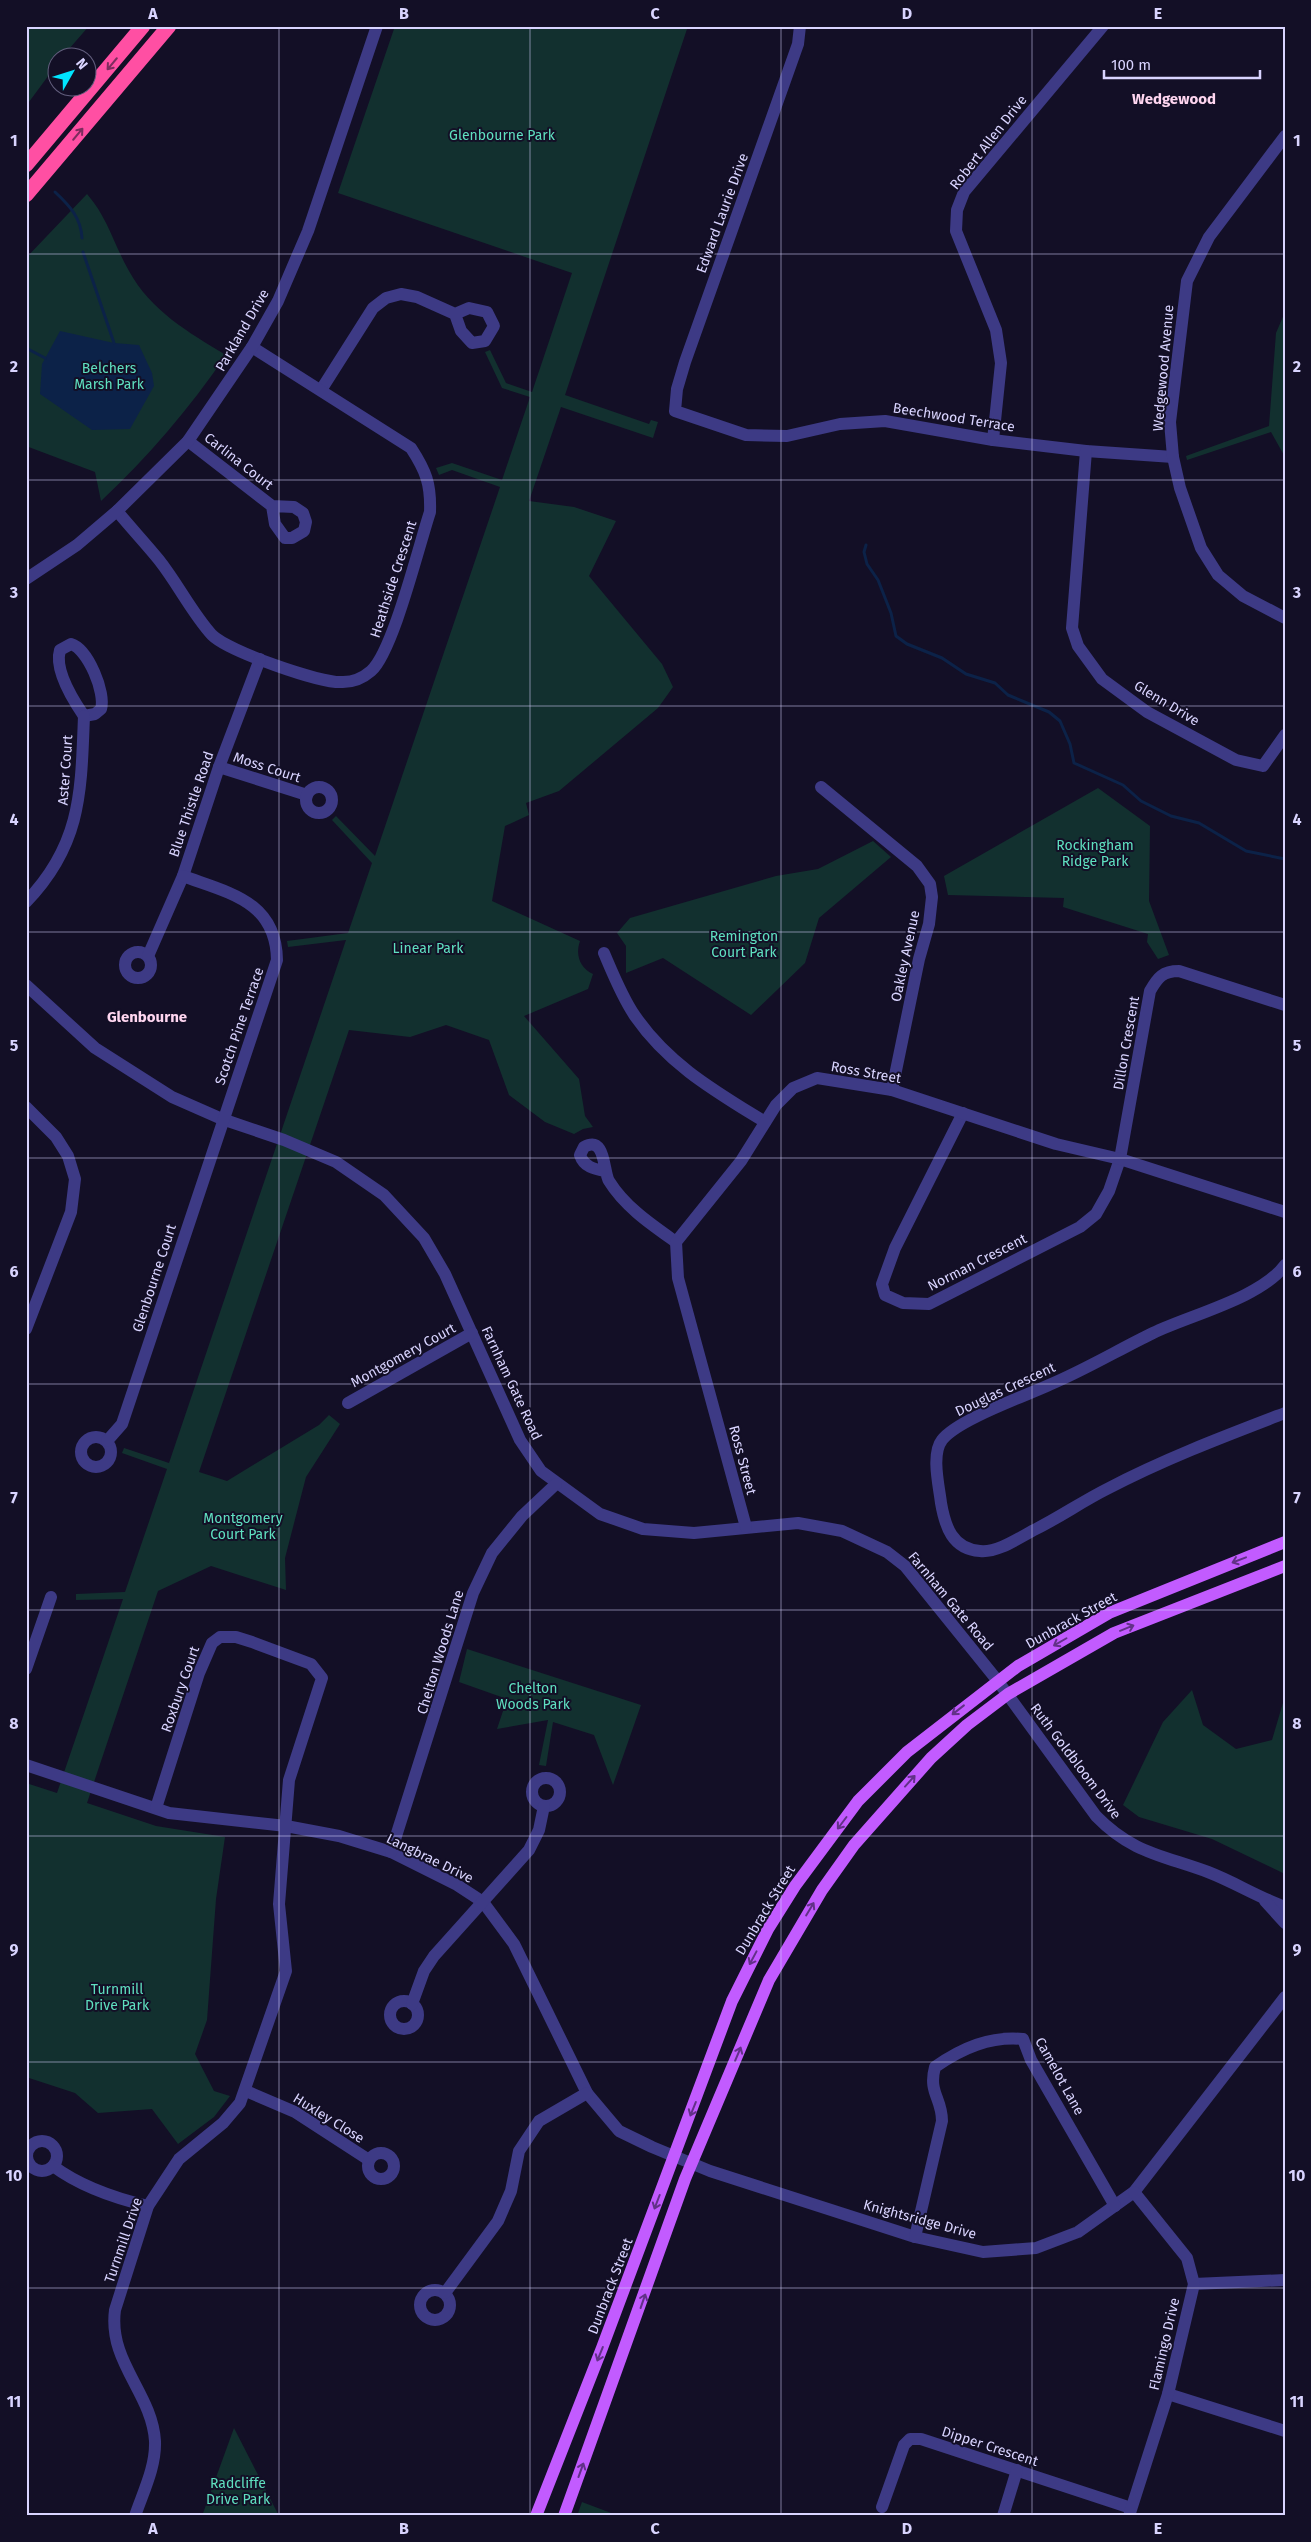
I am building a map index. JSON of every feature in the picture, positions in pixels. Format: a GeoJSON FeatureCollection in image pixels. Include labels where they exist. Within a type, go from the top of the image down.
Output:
{"type":"FeatureCollection","features":[{"type":"Feature","properties":{"kind":"highway"},"geometry":{"type":"LineString","coordinates":[[26,165],[143,26]]}},
{"type":"Feature","properties":{"kind":"highway"},"geometry":{"type":"LineString","coordinates":[[26,195],[169,26]]}},
{"type":"Feature","properties":{"kind":"main road","name":"Dunbrack Street"},"geometry":{"type":"LineString","coordinates":[[536,2516],[732,2001],[768,1930],[795,1886],[858,1801],[907,1752],[997,1680],[1109,1613],[1285,1542]]}},
{"type":"Feature","properties":{"kind":"main road"},"geometry":{"type":"LineString","coordinates":[[564,2516],[691,2163],[769,1980],[822,1890],[854,1845],[931,1758],[1008,1694],[1114,1633],[1285,1566]]}},
{"type":"Feature","properties":{"kind":"street","name":"Parkland Drive"},"geometry":{"type":"LineString","coordinates":[[26,579],[77,545],[117,511],[188,441],[252,347],[278,301],[308,231],[377,26]]}},
{"type":"Feature","properties":{"kind":"street","name":"Edward Laurie Drive"},"geometry":{"type":"LineString","coordinates":[[675,411],[677,389],[685,362],[798,44],[800,26]]}},
{"type":"Feature","properties":{"kind":"street","name":"Robert Allen Drive"},"geometry":{"type":"LineString","coordinates":[[993,440],[1001,363],[996,330],[956,231],[957,210],[964,192],[1103,26]]}},
{"type":"Feature","properties":{"kind":"street","name":"Wedgewood Avenue"},"geometry":{"type":"LineString","coordinates":[[1285,136],[1209,237],[1187,281],[1170,422],[1173,457],[1180,488],[1201,548],[1218,575],[1243,596],[1285,618]]}},
{"type":"Feature","properties":{"kind":"street"},"geometry":{"type":"LineString","coordinates":[[321,390],[373,308],[386,298],[401,294],[417,296],[454,314]]}},
{"type":"Feature","properties":{"kind":"street","name":"Heathside Crescent"},"geometry":{"type":"LineString","coordinates":[[117,511],[159,560],[213,635],[228,647],[324,680],[342,683],[357,680],[371,671],[388,645],[430,512],[431,491],[426,474],[410,448],[252,347]]}},
{"type":"Feature","properties":{"kind":"street","name":"Beechwood Terrace"},"geometry":{"type":"LineString","coordinates":[[675,411],[746,435],[787,436],[840,424],[885,421],[993,440],[1086,451],[1173,457]]}},
{"type":"Feature","properties":{"kind":"street","name":"Carlina Court"},"geometry":{"type":"LineString","coordinates":[[188,441],[272,506]]}},
{"type":"Feature","properties":{"kind":"street","name":"Glenn Drive"},"geometry":{"type":"LineString","coordinates":[[1086,451],[1072,628],[1078,646],[1102,678],[1146,712],[1236,760],[1263,766],[1285,735]]}},
{"type":"Feature","properties":{"kind":"street"},"geometry":{"type":"LineString","coordinates":[[72,644],[82,649],[86,655],[104,701],[102,709],[95,714],[84,716],[69,688],[59,663],[60,650],[72,644]]}},
{"type":"Feature","properties":{"kind":"street","name":"Blue Thistle Road"},"geometry":{"type":"LineString","coordinates":[[148,956],[183,876],[218,767],[260,659]]}},
{"type":"Feature","properties":{"kind":"street","name":"Aster Court"},"geometry":{"type":"LineString","coordinates":[[26,902],[42,885],[72,831],[78,812],[81,790],[84,716]]}},
{"type":"Feature","properties":{"kind":"street","name":"Moss Court"},"geometry":{"type":"LineString","coordinates":[[218,767],[307,795]]}},
{"type":"Feature","properties":{"kind":"street","name":"Oakley Avenue"},"geometry":{"type":"LineString","coordinates":[[820,787],[917,866],[930,884],[932,897],[929,924],[919,959],[892,1090]]}},
{"type":"Feature","properties":{"kind":"street","name":"Scotch Pine Terrace"},"geometry":{"type":"LineString","coordinates":[[183,876],[232,894],[255,908],[266,918],[277,944],[277,960],[272,981],[222,1119]]}},
{"type":"Feature","properties":{"kind":"street"},"geometry":{"type":"LineString","coordinates":[[604,954],[634,1014],[653,1040],[682,1068],[765,1122]]}},
{"type":"Feature","properties":{"kind":"street","name":"Dillon Crescent"},"geometry":{"type":"LineString","coordinates":[[1120,1159],[1150,991],[1158,977],[1168,971],[1179,971],[1285,1005]]}},
{"type":"Feature","properties":{"kind":"street","name":"Farnham Gate Road"},"geometry":{"type":"LineString","coordinates":[[26,984],[96,1048],[172,1097],[222,1119],[284,1140],[336,1162],[384,1195],[424,1238],[458,1298],[520,1440],[540,1471],[556,1484],[600,1514],[643,1529],[694,1533],[798,1523],[858,1537],[887,1552],[905,1566],[1008,1694]]}},
{"type":"Feature","properties":{"kind":"street","name":"Ross Street"},"geometry":{"type":"LineString","coordinates":[[746,1527],[678,1278],[676,1242],[741,1161],[776,1105],[793,1088],[817,1078],[892,1090],[1056,1144],[1120,1159],[1285,1212]]}},
{"type":"Feature","properties":{"kind":"street"},"geometry":{"type":"LineString","coordinates":[[26,1107],[56,1137],[68,1156],[75,1179],[71,1212],[26,1329]]}},
{"type":"Feature","properties":{"kind":"street","name":"Norman Crescent"},"geometry":{"type":"LineString","coordinates":[[963,1113],[895,1248],[882,1284],[885,1295],[904,1303],[929,1304],[1080,1227],[1096,1214],[1109,1191],[1120,1159]]}},
{"type":"Feature","properties":{"kind":"street","name":"Glenbourne Court"},"geometry":{"type":"LineString","coordinates":[[107,1441],[122,1424],[222,1119]]}},
{"type":"Feature","properties":{"kind":"street"},"geometry":{"type":"LineString","coordinates":[[605,1171],[617,1192],[645,1220],[676,1242]]}},
{"type":"Feature","properties":{"kind":"street","name":"Douglas Crescent"},"geometry":{"type":"LineString","coordinates":[[1285,1264],[1279,1272],[1259,1288],[1154,1332],[1051,1385],[1003,1404],[956,1429],[942,1440],[936,1471],[945,1525],[954,1539],[969,1549],[982,1552],[993,1550],[1047,1523],[1107,1489],[1199,1446],[1285,1413]]}},
{"type":"Feature","properties":{"kind":"street","name":"Montgomery Court"},"geometry":{"type":"LineString","coordinates":[[348,1403],[472,1333]]}},
{"type":"Feature","properties":{"kind":"street","name":"Chelton Woods Lane"},"geometry":{"type":"LineString","coordinates":[[391,1852],[473,1593],[492,1553],[522,1516],[556,1484]]}},
{"type":"Feature","properties":{"kind":"street"},"geometry":{"type":"LineString","coordinates":[[26,1669],[51,1597]]}},
{"type":"Feature","properties":{"kind":"street","name":"Roxbury Court"},"geometry":{"type":"LineString","coordinates":[[156,1808],[207,1651],[212,1643],[220,1637],[236,1637],[311,1664],[322,1678],[289,1780],[286,1826]]}},
{"type":"Feature","properties":{"kind":"street","name":"Ruth Goldbloom Drive"},"geometry":{"type":"LineString","coordinates":[[1008,1694],[1096,1816],[1113,1833],[1136,1848],[1210,1873],[1285,1907]]}},
{"type":"Feature","properties":{"kind":"street","name":"Langbrae Drive"},"geometry":{"type":"LineString","coordinates":[[26,1765],[169,1813],[286,1826],[340,1836],[391,1852],[457,1884],[482,1902],[514,1944],[587,2093],[619,2131],[691,2163]]}},
{"type":"Feature","properties":{"kind":"street"},"geometry":{"type":"LineString","coordinates":[[412,2004],[424,1972],[434,1956],[529,1850],[539,1830],[544,1806]]}},
{"type":"Feature","properties":{"kind":"street","name":"Turnmill Drive"},"geometry":{"type":"LineString","coordinates":[[135,2516],[153,2462],[155,2440],[150,2417],[122,2361],[113,2325],[127,2269],[148,2206],[179,2159],[232,2114],[246,2091],[286,1971],[279,1904],[286,1826]]}},
{"type":"Feature","properties":{"kind":"street","name":"Ruth Goldbloom Drive"},"geometry":{"type":"LineString","coordinates":[[1264,1899],[1285,1923]]}},
{"type":"Feature","properties":{"kind":"street","name":"Knightsridge Drive"},"geometry":{"type":"LineString","coordinates":[[691,2163],[915,2237],[983,2252],[1036,2248],[1078,2232],[1134,2192],[1282,2000],[1285,1988]]}},
{"type":"Feature","properties":{"kind":"street","name":"Camelot Lane"},"geometry":{"type":"LineString","coordinates":[[915,2237],[942,2121],[942,2110],[933,2091],[935,2067],[969,2047],[1003,2037],[1023,2039],[1031,2060],[1115,2206]]}},
{"type":"Feature","properties":{"kind":"street","name":"Huxley Close"},"geometry":{"type":"LineString","coordinates":[[246,2091],[295,2112],[369,2160]]}},
{"type":"Feature","properties":{"kind":"street"},"geometry":{"type":"LineString","coordinates":[[444,2293],[498,2221],[511,2191],[519,2152],[539,2121],[587,2093]]}},
{"type":"Feature","properties":{"kind":"street"},"geometry":{"type":"LineString","coordinates":[[53,2166],[67,2177],[87,2186],[118,2198],[148,2206]]}},
{"type":"Feature","properties":{"kind":"street","name":"Flamingo Drive"},"geometry":{"type":"LineString","coordinates":[[1130,2512],[1168,2394],[1194,2284],[1187,2258],[1134,2192]]}},
{"type":"Feature","properties":{"kind":"street"},"geometry":{"type":"LineString","coordinates":[[1194,2284],[1285,2280]]}},
{"type":"Feature","properties":{"kind":"street"},"geometry":{"type":"LineString","coordinates":[[1168,2394],[1285,2431]]}},
{"type":"Feature","properties":{"kind":"street","name":"Dipper Crescent"},"geometry":{"type":"LineString","coordinates":[[882,2507],[904,2445],[910,2439],[921,2439],[1017,2470],[1130,2512]]}},
{"type":"Feature","properties":{"kind":"street"},"geometry":{"type":"LineString","coordinates":[[1002,2516],[1017,2470]]}},
{"type":"Feature","properties":{"kind":"green space"},"geometry":{"type":"Polygon","coordinates":[[[26,26],[89,26],[70,48],[48,48],[48,76],[26,106],[26,26]]]}},
{"type":"Feature","properties":{"kind":"green space"},"geometry":{"type":"Polygon","coordinates":[[[395,26],[688,26],[565,395],[649,424],[651,420],[658,422],[653,438],[561,407],[529,501],[574,507],[616,521],[589,576],[662,664],[673,687],[658,708],[559,791],[526,803],[529,815],[505,826],[492,901],[580,941],[578,956],[582,965],[593,974],[588,989],[524,1016],[579,1079],[585,1116],[593,1127],[583,1129],[574,1134],[545,1122],[509,1095],[489,1040],[446,1025],[410,1037],[349,1030],[199,1472],[227,1481],[319,1425],[329,1415],[340,1424],[306,1477],[285,1558],[286,1590],[211,1566],[158,1591],[87,1803],[156,1826],[225,1837],[216,1899],[207,2020],[195,2054],[214,2091],[230,2096],[214,2117],[178,2144],[152,2109],[98,2113],[75,2093],[26,2077],[26,1783],[57,1793],[123,1599],[76,1600],[76,1594],[125,1592],[167,1469],[122,1453],[124,1448],[169,1463],[346,940],[288,947],[287,941],[348,933],[372,863],[332,820],[336,816],[375,856],[500,487],[452,470],[439,475],[436,468],[452,463],[502,480],[530,397],[502,388],[485,352],[490,350],[506,383],[532,392],[572,273],[338,193],[395,26]]]}},
{"type":"Feature","properties":{"kind":"green space","name":"Belchers Marsh Park"},"geometry":{"type":"Polygon","coordinates":[[[87,194],[100,212],[123,261],[148,298],[184,329],[226,355],[167,432],[101,501],[95,472],[26,446],[26,258],[87,194]]]}},
{"type":"Feature","properties":{"kind":"green space"},"geometry":{"type":"Polygon","coordinates":[[[1285,312],[1285,457],[1271,432],[1187,460],[1186,456],[1269,426],[1276,333],[1285,312]]]}},
{"type":"Feature","properties":{"kind":"green space","name":"Rockingham Ridge Park"},"geometry":{"type":"Polygon","coordinates":[[[1098,788],[1150,826],[1149,901],[1169,955],[1158,959],[1147,942],[1148,934],[1063,907],[1064,898],[948,895],[944,876],[1098,788]]]}},
{"type":"Feature","properties":{"kind":"green space","name":"Remington Court Park"},"geometry":{"type":"Polygon","coordinates":[[[873,841],[891,857],[819,918],[805,963],[751,1015],[663,958],[626,973],[626,946],[617,933],[630,918],[776,876],[818,869],[873,841]]]}},
{"type":"Feature","properties":{"kind":"green space","name":"Chelton Woods Park"},"geometry":{"type":"Polygon","coordinates":[[[467,1649],[641,1705],[613,1785],[594,1735],[553,1722],[546,1766],[539,1765],[548,1720],[497,1729],[507,1699],[459,1682],[467,1649]]]}},
{"type":"Feature","properties":{"kind":"green space"},"geometry":{"type":"Polygon","coordinates":[[[1192,1690],[1203,1725],[1236,1749],[1272,1740],[1285,1696],[1285,1874],[1212,1839],[1139,1817],[1123,1805],[1163,1722],[1192,1690]]]}},
{"type":"Feature","properties":{"kind":"green space","name":"Radcliffe Drive Park"},"geometry":{"type":"Polygon","coordinates":[[[234,2428],[279,2516],[202,2516],[234,2428]]]}},
{"type":"Feature","properties":{"kind":"green space"},"geometry":{"type":"Polygon","coordinates":[[[582,2502],[619,2516],[577,2516],[582,2502]]]}},
{"type":"Feature","properties":{"kind":"water"},"geometry":{"type":"Polygon","coordinates":[[[60,331],[114,343],[139,345],[152,373],[154,386],[130,429],[92,430],[40,394],[42,364],[60,331]]]}},
{"type":"Feature","properties":{"kind":"waterway"},"geometry":{"type":"LineString","coordinates":[[55,192],[77,218],[82,238]]}},
{"type":"Feature","properties":{"kind":"waterway"},"geometry":{"type":"LineString","coordinates":[[83,252],[114,343]]}},
{"type":"Feature","properties":{"kind":"waterway"},"geometry":{"type":"LineString","coordinates":[[26,348],[45,358]]}},
{"type":"Feature","properties":{"kind":"waterway"},"geometry":{"type":"LineString","coordinates":[[866,545],[864,552],[867,564],[878,580],[891,613],[896,636],[907,644],[942,658],[966,674],[995,683],[1008,695],[1049,712],[1060,721],[1070,744],[1074,763],[1123,785],[1141,801],[1171,816],[1199,823],[1246,851],[1285,859]]}},
{"type":"Feature","properties":{"kind":"district","name":"Wedgewood"},"geometry":{"type":"Point","coordinates":[1174,99]}},
{"type":"Feature","properties":{"kind":"district","name":"Glenbourne"},"geometry":{"type":"Point","coordinates":[147,1017]}},
{"type":"Feature","properties":{"kind":"park label","name":"Glenbourne Park"},"geometry":{"type":"Point","coordinates":[502,135]}},
{"type":"Feature","properties":{"kind":"park label","name":"Linear Park"},"geometry":{"type":"Point","coordinates":[428,948]}},
{"type":"Feature","properties":{"kind":"park label","name":"Montgomery Court Park"},"geometry":{"type":"Point","coordinates":[243,1526]}},
{"type":"Feature","properties":{"kind":"park label","name":"Turnmill Drive Park"},"geometry":{"type":"Point","coordinates":[117,1998]}}]}
